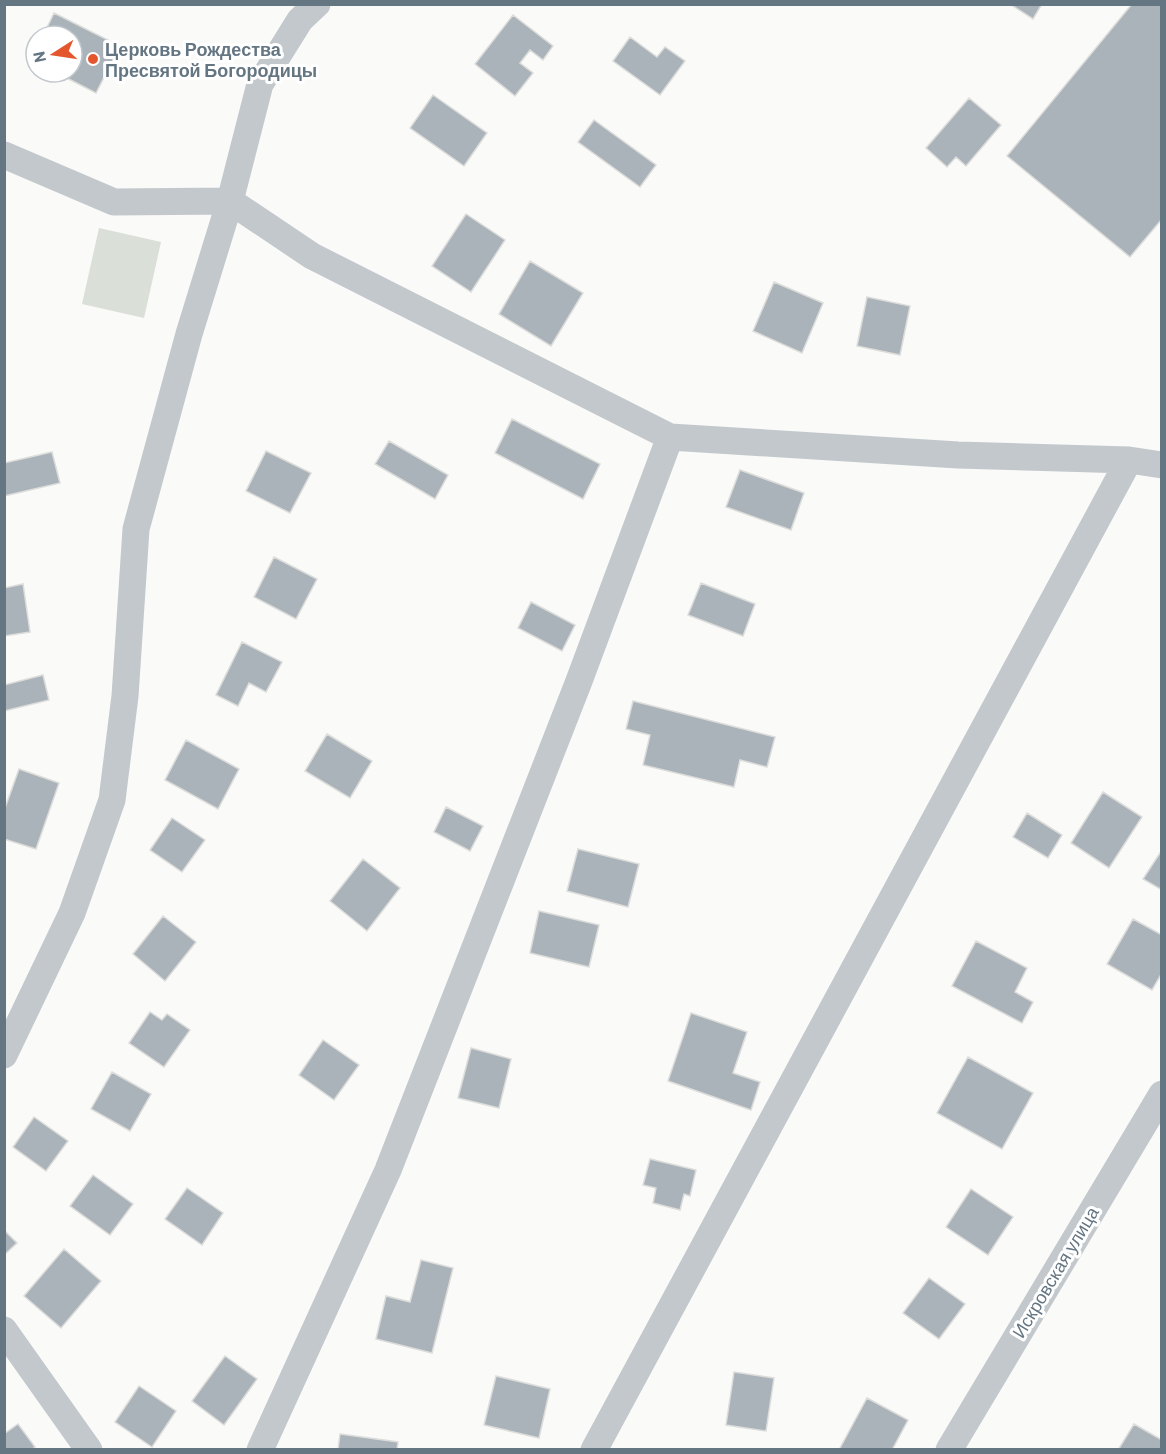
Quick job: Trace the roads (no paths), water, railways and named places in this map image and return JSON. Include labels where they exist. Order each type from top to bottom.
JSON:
[{"type":"street","points":[[4,1055],[72,913],[112,800],[126,696],[136,529],[189,334],[231,201],[260,84],[300,20],[317,4]]},
{"type":"street","points":[[4,154],[114,202],[231,201],[312,256],[670,437],[957,455],[1129,460],[1161,465]]},
{"type":"street","points":[[260,1449],[388,1170],[579,681],[670,437]]},
{"type":"street","points":[[594,1449],[1129,460]]},
{"type":"street","name":"Искровская улица","points":[[950,1449],[1161,1094]]},
{"type":"street","points":[[4,1330],[90,1449]]},
{"type":"place","name":"Церковь Рождества Пресвятой Богородицы","points":[[93,59]]}]
